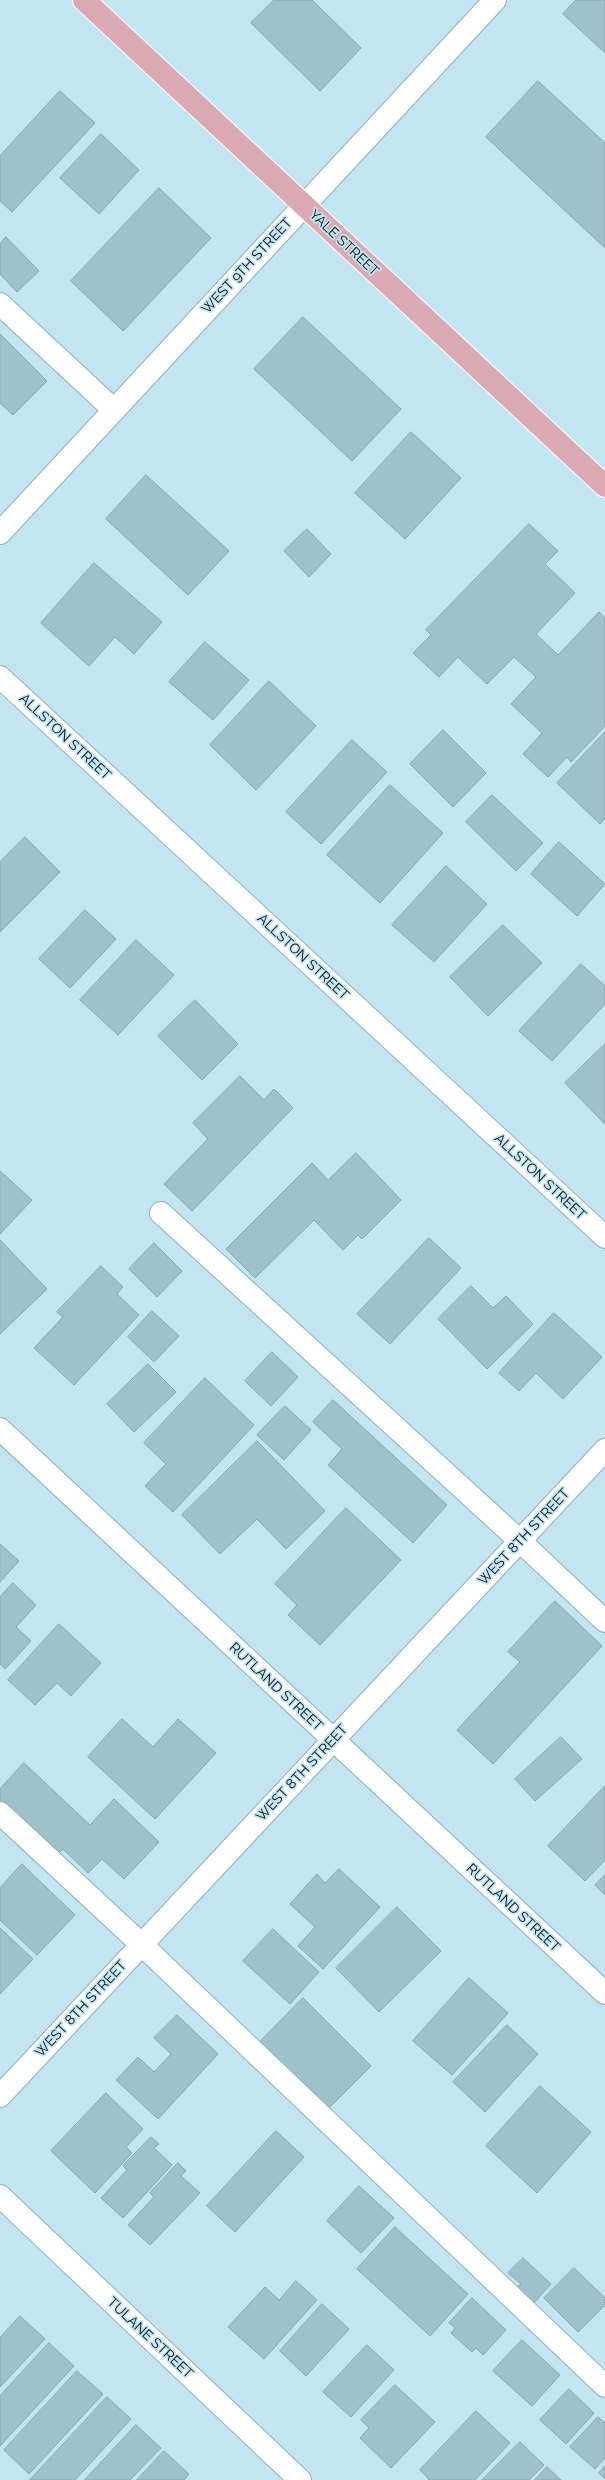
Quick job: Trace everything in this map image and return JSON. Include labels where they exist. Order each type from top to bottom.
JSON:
[{"type":"main road","name":"YALE STREET","points":[[84,0],[605,486]]},
{"type":"street","name":"WEST 9TH STREET","points":[[0,533],[493,0]]},
{"type":"street","points":[[0,304],[114,410]]},
{"type":"street","name":"ALLSTON STREET","points":[[0,677],[605,1237]]},
{"type":"street","points":[[161,1213],[520,1541],[605,1621]]},
{"type":"street","name":"RUTLAND STREET","points":[[0,1429],[605,1993]]},
{"type":"street","name":"WEST 8TH STREET","points":[[0,2096],[605,1450]]},
{"type":"street","points":[[0,1813],[141,1944],[605,2386]]},
{"type":"street","name":"TULANE STREET","points":[[0,2196],[300,2480]]},
{"type":"building","points":[[274,0],[312,0],[361,48],[320,91],[251,23]]},
{"type":"building","points":[[576,0],[605,0],[605,53],[563,14]]},
{"type":"building","points":[[538,81],[605,143],[605,248],[486,137]]},
{"type":"building","points":[[60,91],[95,123],[12,212],[0,201],[0,156]]},
{"type":"building","points":[[101,134],[139,170],[99,214],[60,178]]},
{"type":"building","points":[[159,188],[211,238],[123,331],[71,281]]},
{"type":"building","points":[[6,237],[39,271],[17,292],[0,274],[0,244]]},
{"type":"building","points":[[303,317],[401,409],[352,461],[254,369]]},
{"type":"building","points":[[0,334],[47,381],[13,415],[0,403]]},
{"type":"building","points":[[411,432],[461,478],[405,539],[355,493]]},
{"type":"building","points":[[146,475],[229,551],[188,595],[106,519]]},
{"type":"building","points":[[529,524],[558,551],[545,564],[575,593],[536,634],[558,655],[599,612],[605,618],[605,726],[571,762],[567,757],[548,777],[523,754],[542,733],[511,704],[536,677],[514,657],[487,684],[458,657],[439,677],[413,653],[431,635],[426,630]]},
{"type":"building","points":[[307,529],[331,554],[309,577],[284,551]]},
{"type":"building","points":[[94,563],[162,622],[134,654],[115,637],[89,666],[41,623]]},
{"type":"building","points":[[205,642],[249,680],[213,720],[169,682]]},
{"type":"building","points":[[269,681],[316,726],[256,790],[210,745]]},
{"type":"building","points":[[443,730],[486,773],[453,807],[410,764]]},
{"type":"building","points":[[605,732],[605,818],[600,824],[557,783]]},
{"type":"building","points":[[352,740],[387,772],[321,844],[286,812]]},
{"type":"building","points":[[390,785],[443,833],[380,903],[327,855]]},
{"type":"building","points":[[492,795],[543,843],[516,871],[466,822]]},
{"type":"building","points":[[25,837],[60,872],[0,932],[0,862]]},
{"type":"building","points":[[559,842],[605,884],[577,916],[531,874]]},
{"type":"building","points":[[446,866],[487,904],[434,962],[392,925]]},
{"type":"building","points":[[85,910],[116,939],[70,988],[39,959]]},
{"type":"building","points":[[503,925],[542,963],[488,1016],[450,977]]},
{"type":"building","points":[[136,940],[174,975],[118,1035],[80,1000]]},
{"type":"building","points":[[581,964],[605,986],[605,1004],[552,1061],[519,1031]]},
{"type":"building","points":[[195,1000],[238,1044],[202,1080],[158,1036]]},
{"type":"building","points":[[605,1044],[605,1124],[565,1083]]},
{"type":"building","points":[[240,1076],[264,1100],[274,1089],[293,1108],[192,1211],[164,1184],[208,1139],[193,1123]]},
{"type":"building","points":[[356,1153],[401,1200],[362,1239],[358,1235],[343,1250],[314,1220],[255,1278],[226,1249],[312,1163],[328,1180]]},
{"type":"building","points":[[0,1171],[32,1200],[0,1234]]},
{"type":"building","points":[[429,1238],[461,1268],[390,1344],[357,1314]]},
{"type":"building","points":[[0,1240],[47,1289],[0,1334]]},
{"type":"building","points":[[154,1243],[182,1271],[157,1297],[129,1269]]},
{"type":"building","points":[[101,1266],[123,1287],[117,1294],[139,1315],[74,1385],[34,1348],[63,1317],[57,1312]]},
{"type":"building","points":[[471,1286],[493,1308],[506,1296],[533,1324],[487,1369],[438,1319]]},
{"type":"building","points":[[152,1311],[179,1336],[154,1362],[128,1337]]},
{"type":"building","points":[[554,1313],[602,1357],[563,1399],[536,1373],[519,1391],[499,1373]]},
{"type":"building","points":[[272,1352],[298,1377],[271,1406],[245,1381]]},
{"type":"building","points":[[148,1364],[176,1392],[134,1432],[107,1404]]},
{"type":"building","points":[[205,1378],[254,1425],[173,1512],[145,1486],[166,1464],[144,1443]]},
{"type":"building","points":[[333,1400],[447,1505],[413,1543],[328,1465],[342,1449],[313,1422]]},
{"type":"building","points":[[285,1406],[311,1430],[284,1460],[257,1435]]},
{"type":"building","points":[[257,1441],[325,1511],[286,1549],[257,1519],[220,1554],[182,1515]]},
{"type":"building","points":[[346,1508],[401,1560],[320,1645],[288,1615],[297,1605],[275,1584]]},
{"type":"building","points":[[0,1544],[19,1561],[0,1582]]},
{"type":"building","points":[[13,1583],[36,1605],[16,1627],[31,1641],[5,1669],[0,1664],[0,1597]]},
{"type":"building","points":[[555,1601],[602,1646],[493,1764],[457,1730],[520,1662],[508,1652]]},
{"type":"building","points":[[59,1624],[101,1663],[71,1696],[57,1683],[35,1705],[8,1680]]},
{"type":"building","points":[[122,1719],[153,1747],[178,1719],[216,1753],[155,1819],[88,1757]]},
{"type":"building","points":[[561,1737],[582,1759],[535,1801],[515,1779]]},
{"type":"building","points":[[24,1763],[90,1825],[114,1799],[159,1842],[124,1879],[102,1859],[88,1873],[63,1849],[57,1855],[0,1801],[0,1789]]},
{"type":"building","points":[[605,1786],[605,1860],[585,1881],[548,1846]]},
{"type":"building","points":[[22,1864],[75,1915],[37,1955],[0,1920],[0,1888]]},
{"type":"building","points":[[339,1869],[380,1907],[323,1969],[298,1946],[315,1927],[290,1904],[317,1874],[325,1883]]},
{"type":"building","points":[[605,1875],[605,1895],[595,1885]]},
{"type":"building","points":[[397,1907],[441,1951],[379,2012],[336,1968]]},
{"type":"building","points":[[0,1928],[33,1959],[0,1994]]},
{"type":"building","points":[[273,1929],[319,1972],[290,2004],[243,1961]]},
{"type":"building","points":[[469,1978],[508,2013],[452,2075],[413,2041]]},
{"type":"building","points":[[303,1998],[371,2066],[326,2111],[258,2044]]},
{"type":"building","points":[[177,2015],[218,2054],[158,2119],[116,2080],[138,2057],[154,2072],[171,2054],[154,2038]]},
{"type":"building","points":[[507,2025],[538,2054],[485,2112],[453,2082]]},
{"type":"building","points":[[540,2086],[591,2132],[537,2193],[486,2146]]},
{"type":"building","points":[[106,2093],[143,2129],[126,2147],[132,2153],[95,2193],[51,2151]]},
{"type":"building","points":[[276,2131],[304,2157],[235,2232],[207,2206]]},
{"type":"building","points":[[151,2137],[159,2144],[154,2148],[172,2165],[123,2218],[101,2198],[127,2170],[123,2166]]},
{"type":"building","points":[[178,2163],[186,2171],[181,2176],[200,2193],[150,2245],[128,2225],[154,2197],[150,2193]]},
{"type":"building","points":[[359,2186],[394,2218],[361,2253],[327,2221]]},
{"type":"building","points":[[395,2227],[468,2294],[430,2336],[357,2269]]},
{"type":"building","points":[[523,2258],[551,2284],[533,2304],[516,2288],[521,2284],[508,2273]]},
{"type":"building","points":[[574,2268],[605,2298],[605,2305],[578,2332],[544,2298]]},
{"type":"building","points":[[296,2281],[317,2300],[264,2359],[228,2327],[265,2287],[279,2300]]},
{"type":"building","points":[[472,2298],[506,2330],[483,2355],[476,2348],[472,2352],[451,2333],[455,2328],[449,2323]]},
{"type":"building","points":[[322,2304],[349,2329],[306,2376],[280,2351]]},
{"type":"building","points":[[20,2316],[45,2339],[0,2387],[0,2338]]},
{"type":"building","points":[[522,2340],[560,2375],[532,2406],[493,2371]]},
{"type":"building","points":[[49,2343],[74,2366],[0,2446],[0,2396]]},
{"type":"building","points":[[367,2345],[394,2370],[351,2417],[323,2392]]},
{"type":"building","points":[[77,2371],[103,2394],[29,2474],[4,2450]]},
{"type":"building","points":[[395,2385],[435,2422],[391,2468],[360,2438],[369,2428],[361,2420]]},
{"type":"building","points":[[569,2389],[594,2413],[566,2444],[540,2420]]},
{"type":"building","points":[[107,2397],[131,2419],[75,2480],[30,2480]]},
{"type":"building","points":[[476,2411],[510,2443],[475,2480],[428,2480],[429,2479],[420,2470]]},
{"type":"building","points":[[598,2417],[605,2423],[605,2458],[595,2469],[570,2447]]},
{"type":"building","points":[[136,2425],[161,2448],[130,2480],[85,2480]]},
{"type":"building","points":[[520,2442],[544,2465],[529,2480],[482,2480]]},
{"type":"building","points":[[164,2451],[189,2474],[184,2480],[137,2480]]},
{"type":"building","points":[[605,2466],[605,2479],[599,2473]]},
{"type":"building","points":[[547,2467],[561,2480],[535,2480]]}]
